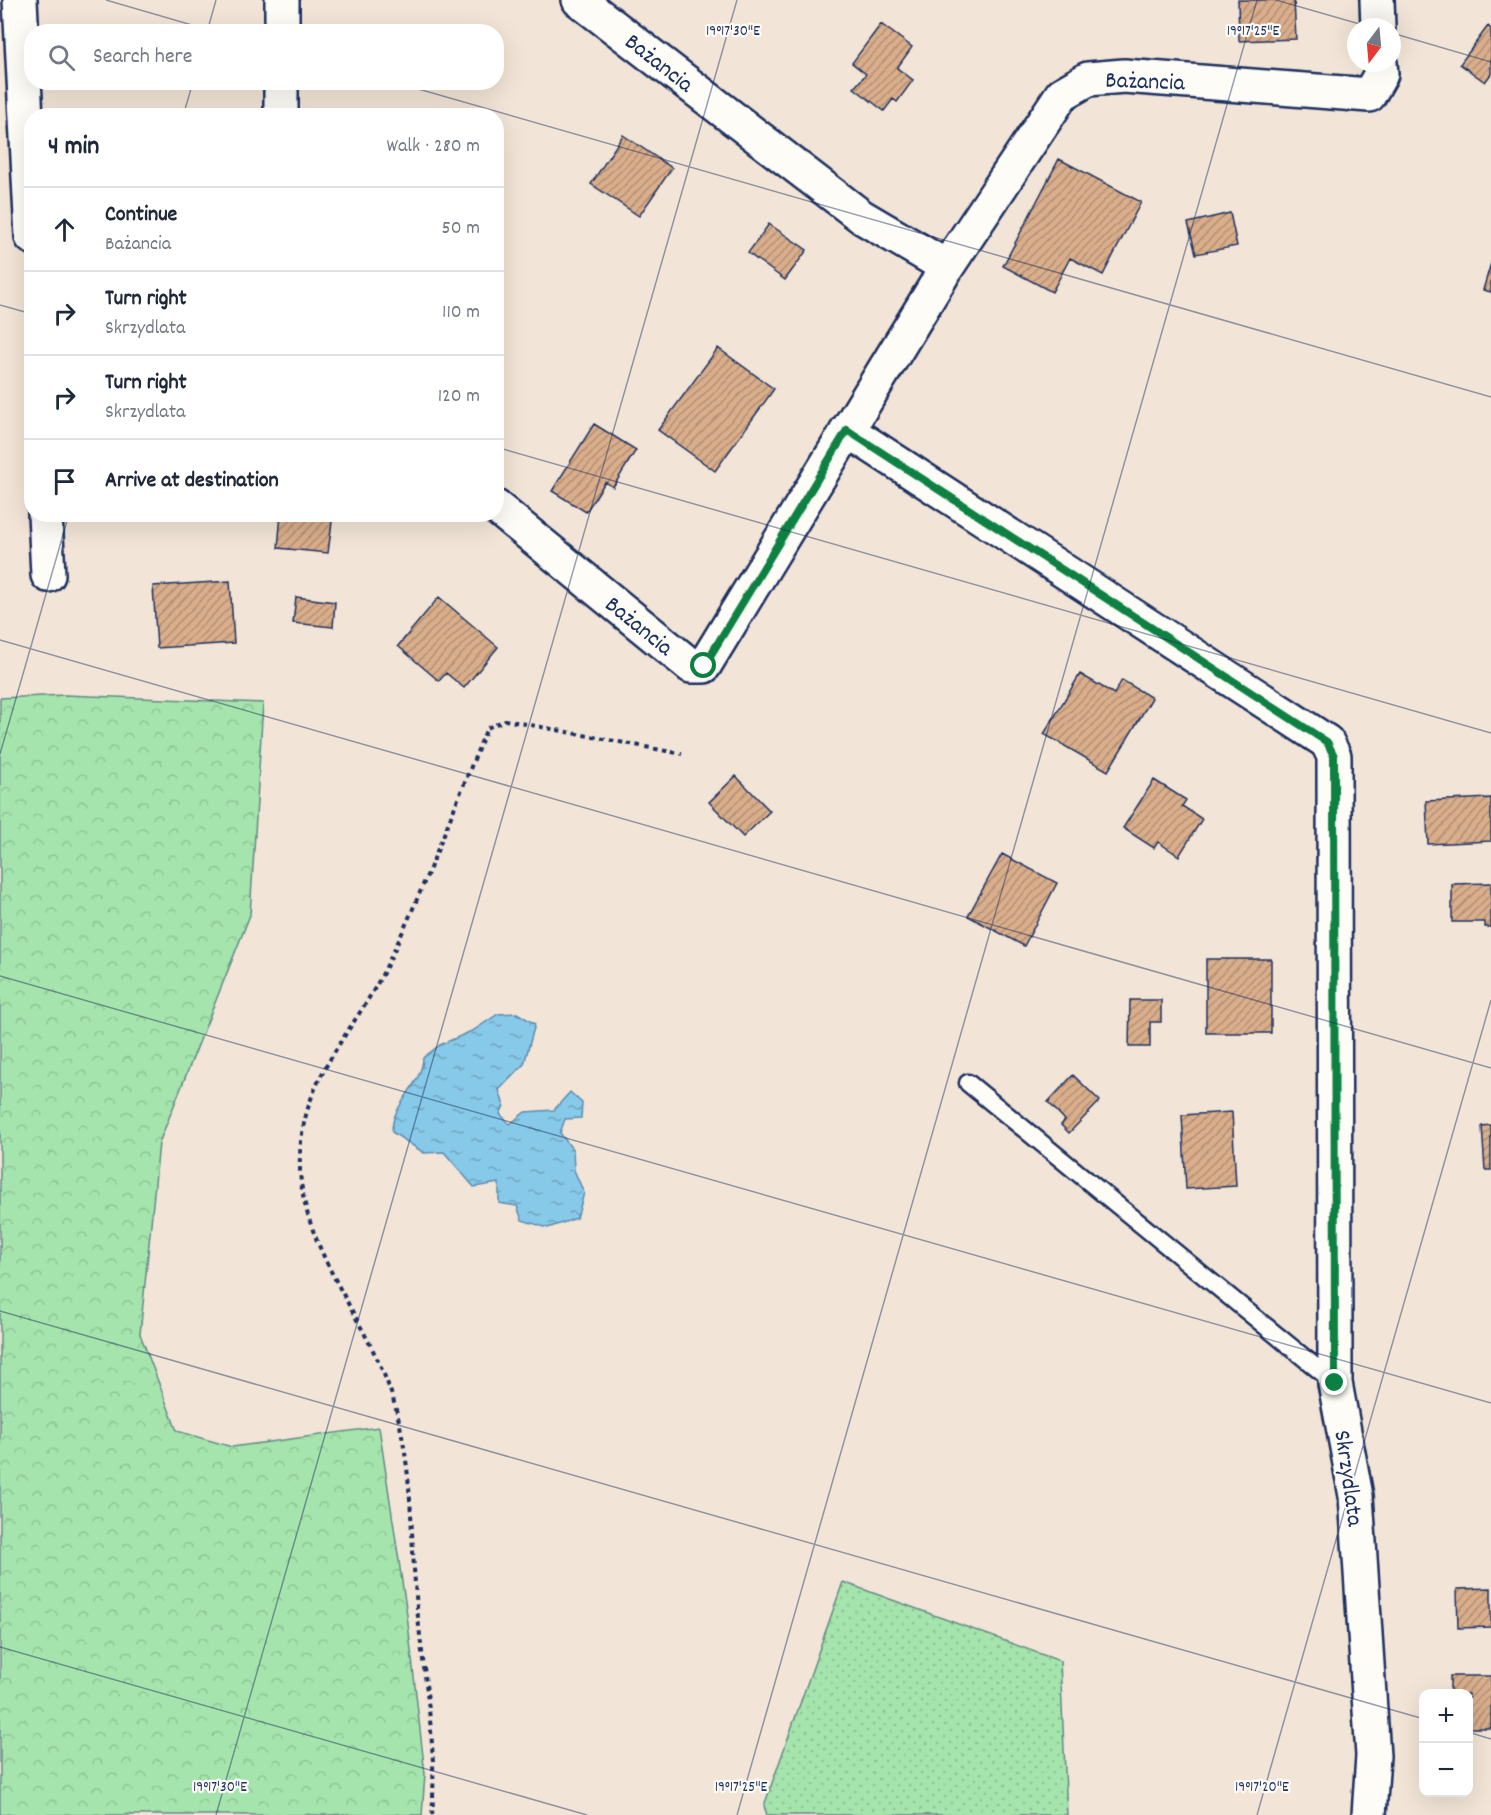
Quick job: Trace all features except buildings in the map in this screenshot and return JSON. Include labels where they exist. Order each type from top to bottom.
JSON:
[{"type":"street","points":[[20,0],[24,79]]},
{"type":"street","points":[[282,0],[282,24]]},
{"type":"street","name":"Bażancia","points":[[579,0],[862,217],[947,267]]},
{"type":"street","points":[[1377,0],[1378,18]]},
{"type":"street","name":"Bażancia","points":[[504,514],[691,666],[704,666],[947,267],[1062,94],[1088,79],[1124,76],[1369,95],[1381,72]]},
{"type":"street","points":[[25,90],[25,108]]},
{"type":"street","points":[[281,90],[281,108]]},
{"type":"street","name":"Skrzydlata","points":[[847,430],[1327,742],[1334,756],[1335,1383],[1356,1496],[1373,1756],[1369,1815]]},
{"type":"street","points":[[45,522],[48,575]]},
{"type":"lane","points":[[968,1083],[1335,1383]]},
{"type":"path","points":[[432,1815],[435,1778],[416,1597],[405,1448],[390,1390],[327,1261],[305,1207],[299,1158],[303,1121],[314,1087],[388,965],[487,728],[505,720],[682,754]]},
{"type":"green space","points":[[65,695],[263,703],[250,915],[159,1143],[140,1334],[177,1431],[232,1447],[379,1427],[407,1615],[425,1774],[422,1815],[0,1815],[0,698]]},
{"type":"green space","points":[[843,1582],[1060,1661],[1067,1815],[767,1815],[764,1806]]},
{"type":"water","points":[[517,1013],[535,1024],[524,1064],[499,1090],[504,1106],[500,1114],[510,1124],[525,1112],[554,1110],[570,1092],[582,1103],[581,1118],[565,1119],[560,1133],[573,1150],[574,1170],[584,1193],[577,1218],[548,1228],[522,1220],[517,1206],[499,1203],[499,1183],[474,1187],[444,1152],[424,1153],[392,1132],[396,1113],[418,1077],[423,1058],[440,1045],[474,1030],[498,1014]]},
{"type":"route","points":[[704,666],[847,430],[1327,742],[1334,756],[1335,1383]]}]
